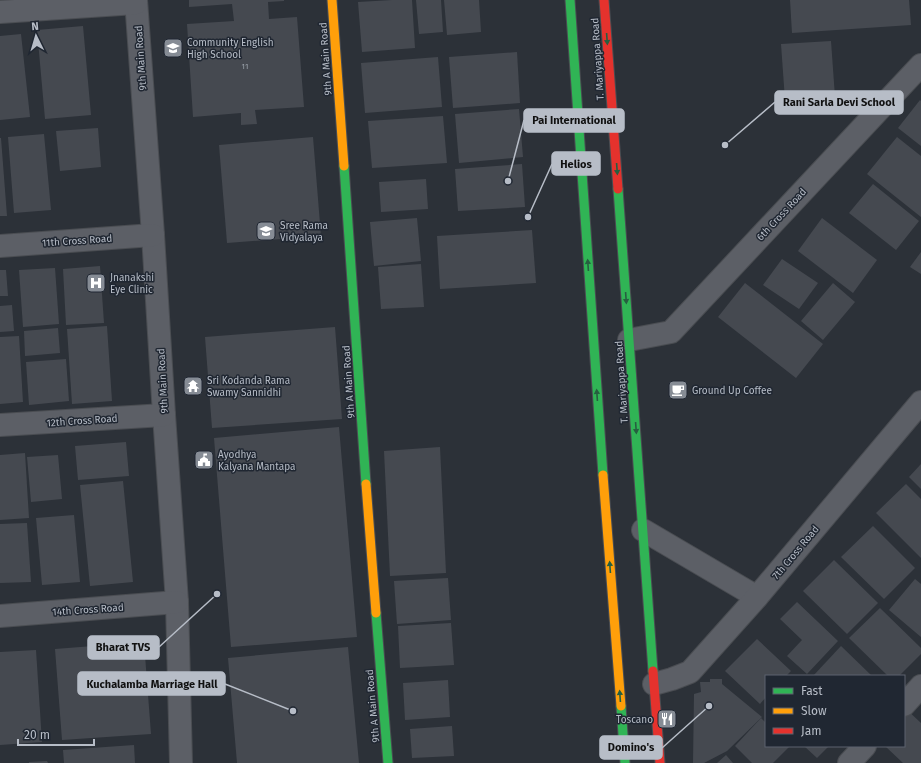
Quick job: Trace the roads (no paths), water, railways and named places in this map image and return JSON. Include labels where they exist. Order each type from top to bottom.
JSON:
[{"type":"main road","name":"9th A Main Road","points":[[332,0],[367,501],[388,763]]},
{"type":"main road","points":[[570,0],[624,763]]},
{"type":"main road","name":"T. Mariyappa Road","points":[[604,0],[660,763]]},
{"type":"street","points":[[0,12],[136,1]]},
{"type":"street","name":"9th Main Road","points":[[136,1],[177,602],[181,763]]},
{"type":"street","name":"6th Cross Road","points":[[629,340],[671,332],[921,65]]},
{"type":"street","name":"11th Cross Road","points":[[0,246],[153,235]]},
{"type":"street","name":"7th Cross Road","points":[[654,684],[672,680],[690,672],[757,597],[921,402]]},
{"type":"street","name":"12th Cross Road","points":[[0,425],[164,415]]},
{"type":"street","points":[[643,530],[757,597]]},
{"type":"street","name":"14th Cross Road","points":[[0,616],[177,602]]},
{"type":"street","points":[[905,704],[921,686]]},
{"type":"street","points":[[849,763],[864,747]]},
{"type":"place","name":"Community English High School","points":[[173,48]]},
{"type":"place","name":"Rani Sarla Devi School","points":[[725,145]]},
{"type":"place","name":"Pai International","points":[[508,181]]},
{"type":"place","name":"Helios","points":[[528,217]]},
{"type":"place","name":"Sree Rama Vidyalaya","points":[[266,231]]},
{"type":"place","name":"Jnanakshi Eye Clinic","points":[[96,283]]},
{"type":"place","name":"Sri Kodanda Rama Swamy Sannidhi","points":[[193,386]]},
{"type":"place","name":"Ground Up Coffee","points":[[678,390]]},
{"type":"place","name":"Ayodhya Kalyana Mantapa","points":[[204,460]]},
{"type":"place","name":"Bharat TVS","points":[[217,594]]},
{"type":"place","name":"Domino's","points":[[709,706]]},
{"type":"place","name":"Kuchalamba Marriage Hall","points":[[293,711]]},
{"type":"place","name":"Toscano","points":[[667,719]]}]
